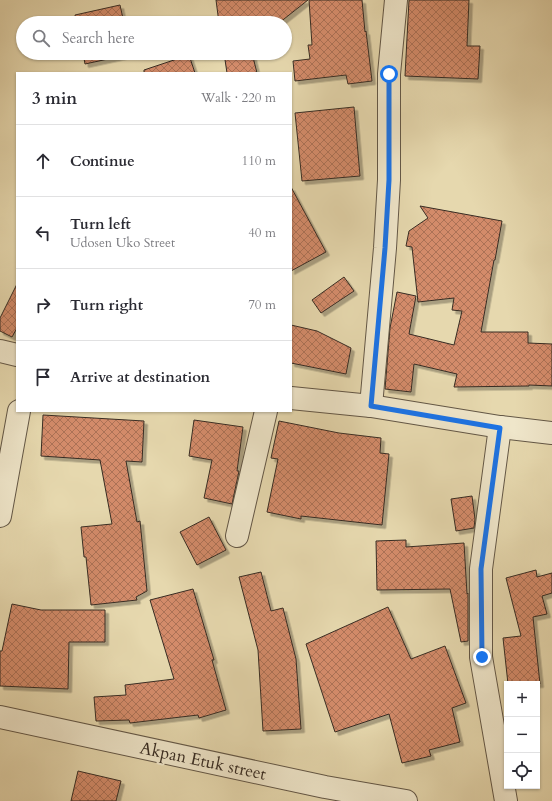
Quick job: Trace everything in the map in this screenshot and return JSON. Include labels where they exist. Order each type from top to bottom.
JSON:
[{"type":"street","points":[[371,406],[385,248],[389,180],[389,74],[396,0]]},
{"type":"street","points":[[0,351],[16,355]]},
{"type":"street","points":[[292,398],[371,406],[500,428],[552,433]]},
{"type":"street","points":[[0,516],[20,412]]},
{"type":"street","points":[[237,536],[266,412]]},
{"type":"street","points":[[500,428],[481,569],[482,657],[506,801]]},
{"type":"street","name":"Akpan Etuk street","points":[[0,717],[323,794],[406,801]]},
{"type":"building","points":[[216,0],[308,0],[288,16],[218,16]]},
{"type":"building","points":[[309,0],[362,0],[372,81],[348,84],[346,75],[295,81],[293,61],[310,59],[308,45],[312,45]]},
{"type":"building","points":[[409,0],[469,0],[467,46],[480,46],[478,79],[405,76]]},
{"type":"building","points":[[120,5],[122,16],[75,16]]},
{"type":"building","points":[[84,60],[103,60],[85,64]]},
{"type":"building","points":[[174,60],[191,60],[195,72],[144,72],[144,70]]},
{"type":"building","points":[[225,60],[254,60],[257,72],[227,72]]},
{"type":"building","points":[[354,107],[360,176],[302,181],[295,113]]},
{"type":"building","points":[[292,189],[326,252],[292,270]]},
{"type":"building","points":[[420,206],[502,221],[481,332],[528,332],[528,343],[552,344],[552,386],[529,385],[454,387],[457,374],[414,364],[411,392],[385,389],[390,328],[397,292],[416,296],[409,334],[454,345],[462,311],[452,310],[454,298],[418,302],[412,247],[406,246],[409,231],[428,218]]},
{"type":"building","points":[[344,277],[354,291],[321,313],[312,300]]},
{"type":"building","points":[[16,286],[16,330],[12,337],[0,331],[0,318]]},
{"type":"building","points":[[292,325],[317,331],[351,348],[346,374],[292,363]]},
{"type":"building","points":[[43,415],[144,421],[142,462],[126,461],[137,522],[140,521],[147,591],[136,597],[137,600],[91,605],[81,527],[112,524],[100,460],[41,456]]},
{"type":"building","points":[[194,420],[243,427],[237,471],[239,471],[232,504],[204,498],[212,460],[189,456]]},
{"type":"building","points":[[279,421],[339,433],[381,438],[380,453],[389,454],[382,525],[301,516],[301,519],[267,512],[278,459],[271,458]]},
{"type":"building","points":[[472,496],[475,519],[474,528],[456,531],[451,499]]},
{"type":"building","points":[[209,517],[226,550],[197,565],[180,532]]},
{"type":"building","points":[[406,540],[406,547],[464,543],[467,594],[468,593],[468,641],[461,642],[450,589],[377,590],[376,541]]},
{"type":"building","points":[[536,570],[537,577],[552,573],[552,593],[542,596],[547,614],[533,617],[540,681],[508,681],[503,638],[521,636],[506,578]]},
{"type":"building","points":[[261,572],[271,611],[283,608],[296,659],[301,729],[263,731],[258,650],[239,577]]},
{"type":"building","points":[[193,589],[214,660],[212,660],[226,710],[199,718],[198,715],[130,723],[129,720],[96,721],[94,697],[126,695],[125,685],[174,679],[150,600]]},
{"type":"building","points":[[12,604],[41,610],[105,610],[105,642],[69,642],[68,689],[0,686],[0,651],[2,651]]},
{"type":"building","points":[[388,607],[411,659],[445,646],[466,703],[452,708],[460,742],[429,750],[431,756],[402,763],[389,714],[335,732],[306,644]]},
{"type":"building","points":[[78,771],[121,781],[116,801],[71,801]]},
{"type":"route","points":[[389,74],[389,180],[385,248],[371,406],[500,428],[481,569],[482,657]]}]
